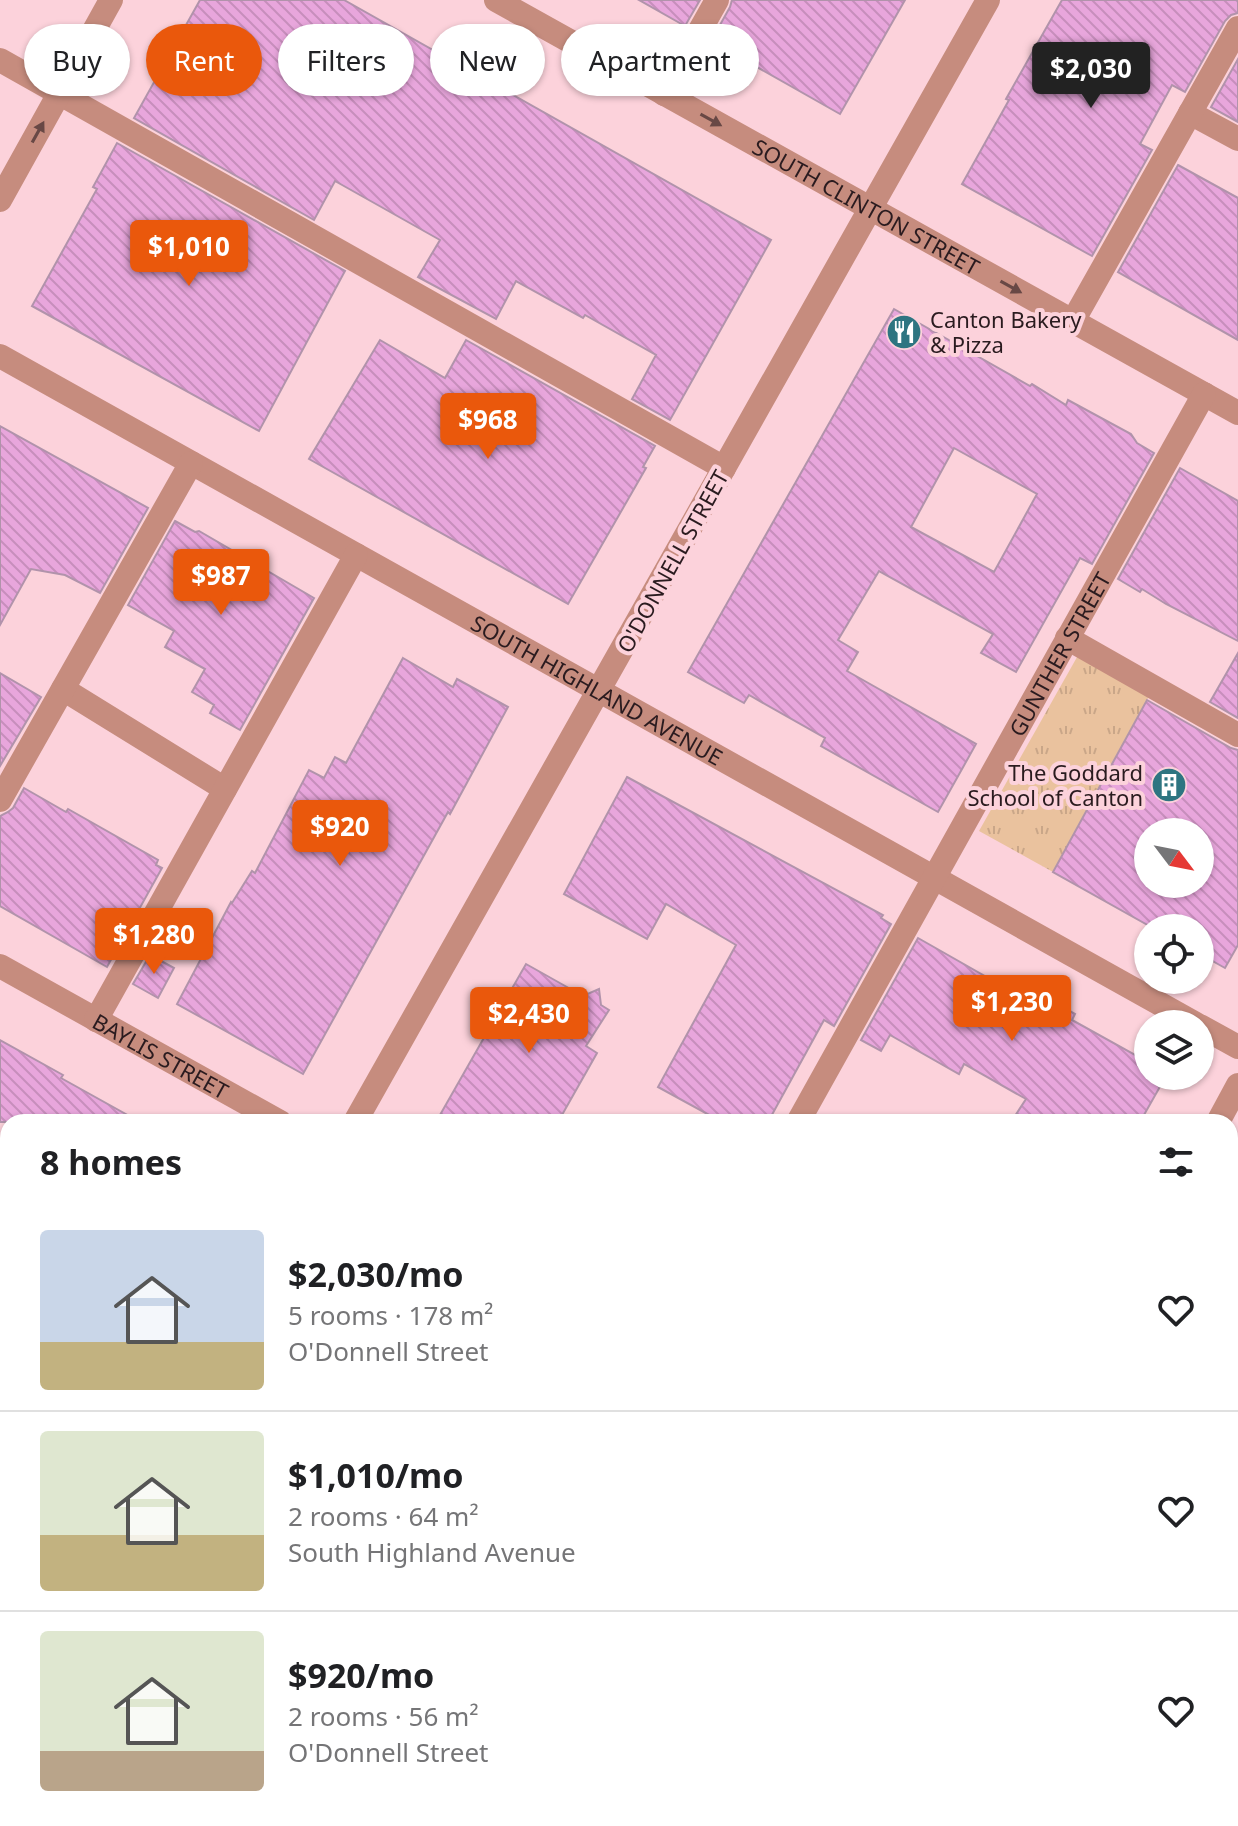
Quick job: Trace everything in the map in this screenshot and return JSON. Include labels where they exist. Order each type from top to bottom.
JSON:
[{"type":"street","points":[[98,24],[111,0]]},
{"type":"street","name":"SOUTH CLINTON STREET","points":[[496,0],[561,36]]},
{"type":"street","points":[[703,24],[717,0]]},
{"type":"street","name":"O'DONNELL STREET","points":[[360,1114],[988,0]]},
{"type":"street","points":[[1073,321],[1238,28]]},
{"type":"street","points":[[0,60],[24,73]]},
{"type":"street","points":[[0,200],[58,96]]},
{"type":"street","points":[[65,96],[724,468]]},
{"type":"street","name":"SOUTH CLINTON STREET","points":[[668,96],[1238,413]]},
{"type":"street","points":[[1190,113],[1238,139]]},
{"type":"street","name":"SOUTH HIGHLAND AVENUE","points":[[0,356],[1171,1010]]},
{"type":"street","name":"GUNTHER STREET","points":[[802,1114],[1204,394]]},
{"type":"street","points":[[0,800],[191,463]]},
{"type":"street","points":[[96,1020],[356,555]]},
{"type":"street","points":[[1067,638],[1238,735]]},
{"type":"street","points":[[63,689],[225,789]]},
{"type":"street","name":"BAYLIS STREET","points":[[0,966],[266,1114]]},
{"type":"street","name":"SOUTH HIGHLAND AVENUE","points":[[1214,1034],[1238,1047]]},
{"type":"street","points":[[1222,1114],[1238,1085]]},
{"type":"green space","points":[[1081,650],[1153,689],[1053,872],[979,831]]},
{"type":"building","points":[[200,0],[344,0],[387,24],[278,24],[278,96],[414,96],[414,39],[430,48],[430,96],[515,96],[771,240],[670,420],[632,399],[656,355],[516,281],[496,319],[418,277],[440,240],[335,181],[314,220],[134,118],[146,96],[262,96],[262,24],[187,24]]},
{"type":"building","points":[[639,0],[700,0],[686,24]]},
{"type":"building","points":[[732,0],[905,0],[840,114],[759,68],[759,24],[720,24]]},
{"type":"building","points":[[1062,0],[1238,0],[1238,13],[1225,21],[1185,92],[1172,85],[1140,144],[1152,150],[1092,256],[962,184]]},
{"type":"building","points":[[1238,59],[1238,122],[1211,107]]},
{"type":"building","points":[[117,143],[345,271],[259,431],[32,306],[97,189],[93,187]]},
{"type":"building","points":[[1178,165],[1238,198],[1238,340],[1118,272]]},
{"type":"building","points":[[894,309],[1066,405],[1068,400],[1131,434],[1137,443],[1154,453],[1092,564],[1080,558],[1016,672],[981,653],[993,634],[879,571],[838,640],[858,652],[847,671],[976,744],[938,812],[821,746],[825,738],[749,695],[744,703],[688,672]],"holes":[[[954,448],[1037,494],[994,572],[911,527]]]},
{"type":"building","points":[[380,340],[445,378],[466,340],[655,446],[643,467],[646,468],[568,604],[309,459]]},
{"type":"building","points":[[0,426],[148,508],[100,593],[65,575],[31,569],[0,625]]},
{"type":"building","points":[[1180,468],[1238,501],[1238,641],[1118,579]]},
{"type":"building","points":[[175,521],[195,532],[199,531],[314,598],[240,730],[210,713],[214,705],[192,692],[205,669],[165,647],[174,631],[128,605]]},
{"type":"building","points":[[1238,653],[1238,718],[1210,702]]},
{"type":"building","points":[[403,658],[453,687],[457,679],[508,707],[303,1074],[177,1004],[231,902],[252,871],[255,873],[309,770],[324,778],[335,757],[346,763]]},
{"type":"building","points":[[0,673],[41,697],[0,766]]},
{"type":"building","name":"The Goddard School of Canton","points":[[1147,700],[1238,750],[1238,945],[1225,968],[1214,962],[1214,914],[1134,914],[1134,917],[1053,872]]},
{"type":"building","points":[[627,777],[883,915],[881,918],[891,924],[834,1026],[824,1020],[772,1114],[707,1114],[658,1087],[736,945],[666,904],[647,939],[564,894]]},
{"type":"building","points":[[24,788],[158,860],[156,865],[162,868],[107,967],[0,906],[0,816],[13,808]]},
{"type":"building","points":[[918,938],[1036,1005],[1041,995],[1075,1014],[1072,1020],[1134,1054],[1134,1090],[1158,1090],[1145,1114],[1016,1114],[1026,1099],[964,1064],[959,1074],[890,1035],[881,1051],[861,1040]]},
{"type":"building","points":[[150,955],[174,968],[158,998],[133,984]]},
{"type":"building","points":[[526,964],[583,996],[599,989],[601,1005],[609,1010],[586,1046],[597,1053],[563,1114],[441,1114]]},
{"type":"building","points":[[0,1040],[126,1114],[0,1114]]},
{"type":"place","name":"Canton Bakery & Pizza","points":[[904,332]]},
{"type":"place","name":"The Goddard School of Canton","points":[[1169,785]]}]
